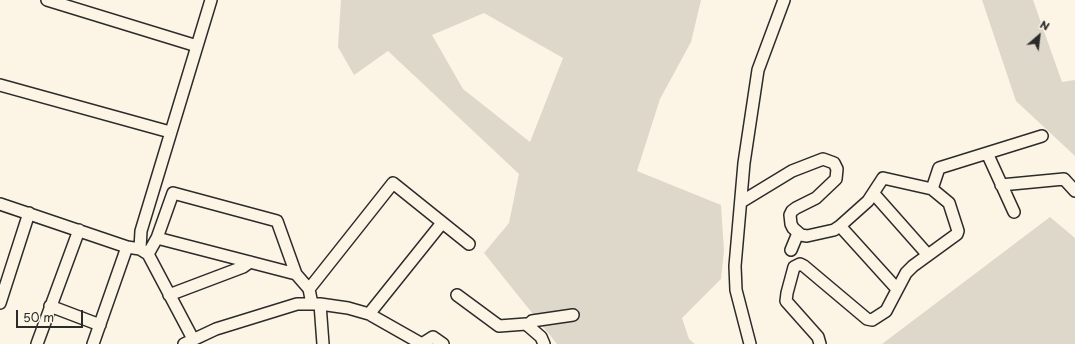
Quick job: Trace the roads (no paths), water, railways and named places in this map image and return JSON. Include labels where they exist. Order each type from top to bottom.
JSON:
[{"type":"street","points":[[47,0],[197,46]]},
{"type":"street","points":[[211,0],[170,132],[142,231],[144,252],[169,295],[188,341],[285,306],[297,304],[316,304],[348,308],[369,314],[422,344],[433,337],[443,344]]},
{"type":"street","points":[[750,344],[736,290],[736,266],[749,119],[758,70],[784,0]]},
{"type":"street","points":[[0,85],[170,132]]},
{"type":"street","points":[[932,189],[939,168],[1042,136]]},
{"type":"street","points":[[987,153],[1014,212]]},
{"type":"street","points":[[741,202],[792,171],[823,159],[834,163],[837,169],[836,179],[816,198],[796,208],[790,215],[790,224],[798,233],[806,236],[834,230],[840,226],[874,194],[883,178],[932,189],[949,203],[958,231],[957,234],[906,273],[884,313],[872,320],[867,319],[804,266],[797,265],[793,270],[786,293],[786,300],[818,337],[820,344]]},
{"type":"street","points":[[1001,185],[1064,179],[1075,191]]},
{"type":"street","points":[[309,289],[393,183],[469,244]]},
{"type":"street","points":[[144,252],[157,238],[173,193],[277,221],[296,274],[309,289],[316,304],[323,344]]},
{"type":"street","points":[[874,194],[928,255]]},
{"type":"street","points":[[0,204],[144,252]]},
{"type":"street","points":[[0,303],[29,213]]},
{"type":"street","points":[[369,314],[442,223]]},
{"type":"street","points":[[840,226],[897,289]]},
{"type":"street","points":[[37,344],[78,230]]},
{"type":"street","points":[[791,250],[798,233]]},
{"type":"street","points":[[157,238],[296,274]]},
{"type":"street","points":[[93,344],[127,247]]},
{"type":"street","points":[[169,295],[243,267],[250,262]]},
{"type":"street","points":[[458,295],[499,326],[526,324],[541,337],[544,344]]},
{"type":"street","points":[[50,306],[100,324]]},
{"type":"street","points":[[528,326],[532,321],[573,315]]}]
